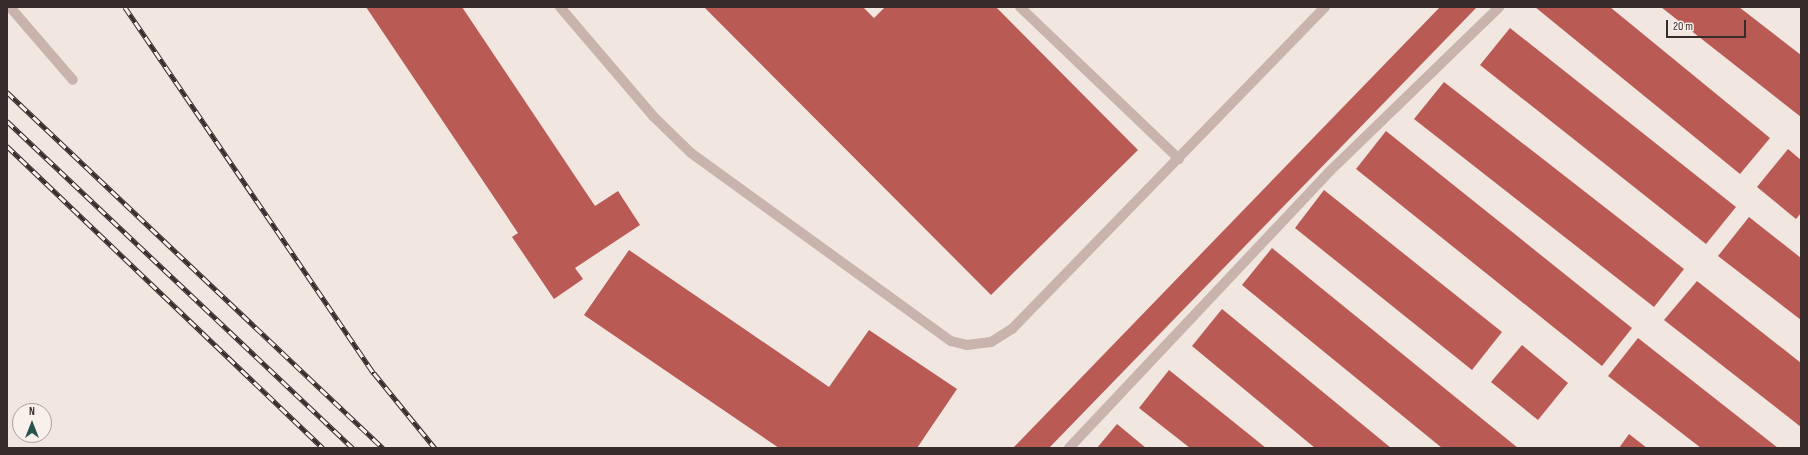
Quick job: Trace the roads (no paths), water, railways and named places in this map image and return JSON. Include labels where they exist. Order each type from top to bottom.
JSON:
[{"type":"lane","points":[[10,7],[73,80]]},
{"type":"lane","points":[[560,7],[654,117],[691,153],[951,341],[967,345],[991,342],[1012,329],[1179,159],[1325,7]]},
{"type":"lane","points":[[1020,7],[1179,159]]},
{"type":"lane","points":[[1069,448],[1329,172],[1499,7]]},
{"type":"railway","points":[[125,7],[374,373],[435,448]]},
{"type":"railway","points":[[7,92],[383,448]]},
{"type":"railway","points":[[7,121],[353,448]]},
{"type":"railway","points":[[7,146],[323,448]]}]
